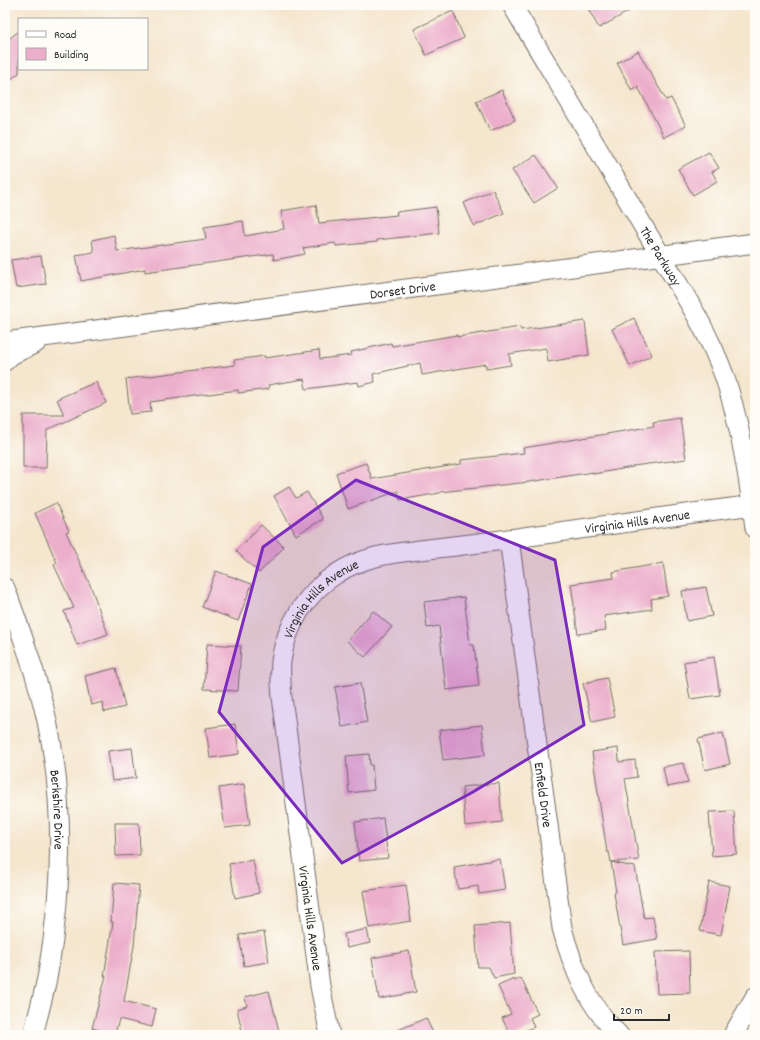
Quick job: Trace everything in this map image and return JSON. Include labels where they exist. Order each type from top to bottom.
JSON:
[{"type":"street","name":"The Parkway","points":[[512,5],[661,255],[714,351],[725,378],[738,424],[754,505],[755,528]]},
{"type":"street","name":"Dorset Drive","points":[[5,342],[755,243]]},
{"type":"street","name":"Dorset Drive","points":[[5,361],[11,355],[50,336]]},
{"type":"street","name":"Virginia Hills Avenue","points":[[330,1035],[320,986],[282,697],[281,662],[284,646],[290,628],[301,608],[318,588],[336,574],[356,563],[384,555],[754,505]]},
{"type":"street","name":"Enfield Drive","points":[[509,539],[562,928],[569,956],[581,983],[599,1012],[619,1035]]},
{"type":"street","name":"Berkshire Drive","points":[[5,588],[32,664],[47,722],[56,777],[59,836],[58,898],[48,975],[33,1035]]},
{"type":"street","points":[[733,1035],[755,997]]},
{"type":"highlighted area","points":[[356,480],[555,560],[584,725],[473,792],[342,863],[219,712],[263,547]]},
{"type":"building","points":[[586,5],[640,5],[599,28]]},
{"type":"building","points":[[453,11],[464,38],[426,55],[414,29]]},
{"type":"building","points":[[18,32],[19,73],[5,84],[5,42]]},
{"type":"building","points":[[638,51],[666,100],[671,98],[686,126],[664,137],[638,87],[632,91],[617,63]]},
{"type":"building","points":[[502,90],[515,120],[490,131],[476,101]]},
{"type":"building","points":[[709,152],[719,168],[712,172],[717,181],[693,195],[678,169]]},
{"type":"building","points":[[536,155],[558,188],[534,203],[512,170]]},
{"type":"building","points":[[493,190],[504,213],[474,226],[464,203]]},
{"type":"building","points":[[316,205],[319,223],[397,215],[396,212],[436,207],[439,233],[377,240],[377,242],[336,246],[335,243],[303,248],[305,254],[274,260],[273,254],[145,272],[145,269],[81,281],[76,255],[94,252],[92,240],[114,235],[117,251],[206,239],[204,227],[243,221],[245,236],[284,229],[281,211]]},
{"type":"building","points":[[41,256],[46,284],[16,288],[11,260]]},
{"type":"building","points":[[634,318],[652,355],[630,366],[612,329]]},
{"type":"building","points":[[585,321],[589,355],[548,362],[546,348],[509,354],[511,365],[486,369],[486,364],[422,375],[420,363],[373,374],[375,382],[359,386],[358,382],[306,389],[304,379],[268,385],[269,389],[238,393],[238,390],[150,402],[151,412],[130,414],[126,379],[235,365],[234,360],[265,356],[265,358],[319,350],[320,359],[352,355],[351,352],[391,343],[392,346],[457,335],[457,337],[520,327],[521,330]]},
{"type":"building","points":[[96,382],[106,403],[47,430],[46,468],[23,468],[23,415],[64,415],[57,399]]},
{"type":"building","points":[[680,418],[686,459],[633,466],[593,474],[593,472],[529,482],[440,492],[400,500],[398,491],[348,509],[336,473],[366,463],[372,479],[461,464],[461,460],[524,453],[523,448],[654,426],[653,422]]},
{"type":"building","points":[[289,487],[296,498],[307,492],[323,519],[296,535],[274,496]]},
{"type":"building","points":[[56,503],[69,531],[66,532],[91,587],[108,634],[77,645],[64,611],[74,608],[54,565],[57,563],[35,513]]},
{"type":"building","points":[[261,525],[284,547],[259,573],[236,551]]},
{"type":"building","points":[[663,563],[668,596],[651,599],[652,609],[604,616],[606,630],[578,634],[571,584],[614,578],[613,572]]},
{"type":"building","points":[[216,571],[252,584],[238,621],[202,607]]},
{"type":"building","points":[[706,587],[712,616],[687,621],[682,591]]},
{"type":"building","points":[[464,597],[470,645],[474,645],[479,686],[446,690],[439,626],[427,628],[424,602]]},
{"type":"building","points":[[373,611],[392,627],[365,657],[347,641]]},
{"type":"building","points":[[207,644],[241,646],[238,691],[204,689]]},
{"type":"building","points":[[714,657],[720,695],[690,699],[684,662]]},
{"type":"building","points":[[116,668],[125,707],[104,712],[103,702],[91,705],[85,676]]},
{"type":"building","points":[[607,678],[615,717],[592,722],[583,683]]},
{"type":"building","points":[[360,683],[367,722],[342,727],[335,687]]},
{"type":"building","points":[[235,724],[239,754],[210,758],[206,728]]},
{"type":"building","points":[[482,725],[485,755],[443,760],[439,730]]},
{"type":"building","points":[[723,733],[730,764],[705,770],[698,739]]},
{"type":"building","points":[[132,748],[136,778],[112,781],[108,751]]},
{"type":"building","points":[[618,748],[619,762],[635,760],[637,777],[625,779],[639,860],[611,862],[609,852],[607,852],[592,752]]},
{"type":"building","points":[[369,754],[370,765],[372,765],[374,790],[349,793],[346,756]]},
{"type":"building","points":[[683,763],[688,783],[667,787],[663,767]]},
{"type":"building","points":[[499,783],[502,822],[465,826],[462,787]]},
{"type":"building","points":[[244,784],[250,825],[225,828],[219,788]]},
{"type":"building","points":[[734,811],[737,854],[712,856],[709,812]]},
{"type":"building","points":[[383,818],[388,858],[359,861],[355,822]]},
{"type":"building","points":[[115,823],[139,823],[140,855],[116,856]]},
{"type":"building","points":[[500,859],[505,890],[479,894],[478,886],[458,889],[454,867]]},
{"type":"building","points":[[253,860],[259,893],[235,898],[229,864]]},
{"type":"building","points":[[611,862],[635,867],[644,918],[653,917],[657,939],[623,945],[614,893],[616,892]]},
{"type":"building","points":[[709,882],[730,886],[721,935],[700,931]]},
{"type":"building","points":[[114,883],[139,885],[134,946],[124,1001],[156,1009],[152,1027],[119,1019],[115,1034],[92,1028],[106,976],[104,976],[113,922],[111,922]]},
{"type":"building","points":[[406,885],[411,921],[369,928],[363,891]]},
{"type":"building","points":[[510,923],[514,974],[494,978],[489,967],[478,967],[475,926]]},
{"type":"building","points":[[367,929],[370,943],[347,948],[344,934]]},
{"type":"building","points":[[264,932],[269,962],[244,966],[239,935]]},
{"type":"building","points":[[409,951],[416,992],[379,999],[372,958]]},
{"type":"building","points":[[689,951],[690,993],[657,994],[655,952]]},
{"type":"building","points":[[521,978],[538,1014],[530,1018],[534,1027],[515,1035],[510,1035],[502,1018],[511,1014],[498,986],[514,979],[515,981]]},
{"type":"building","points":[[269,991],[279,1031],[264,1035],[243,1035],[237,1009],[247,1006],[245,997]]},
{"type":"building","points":[[426,1018],[434,1035],[387,1035]]}]
